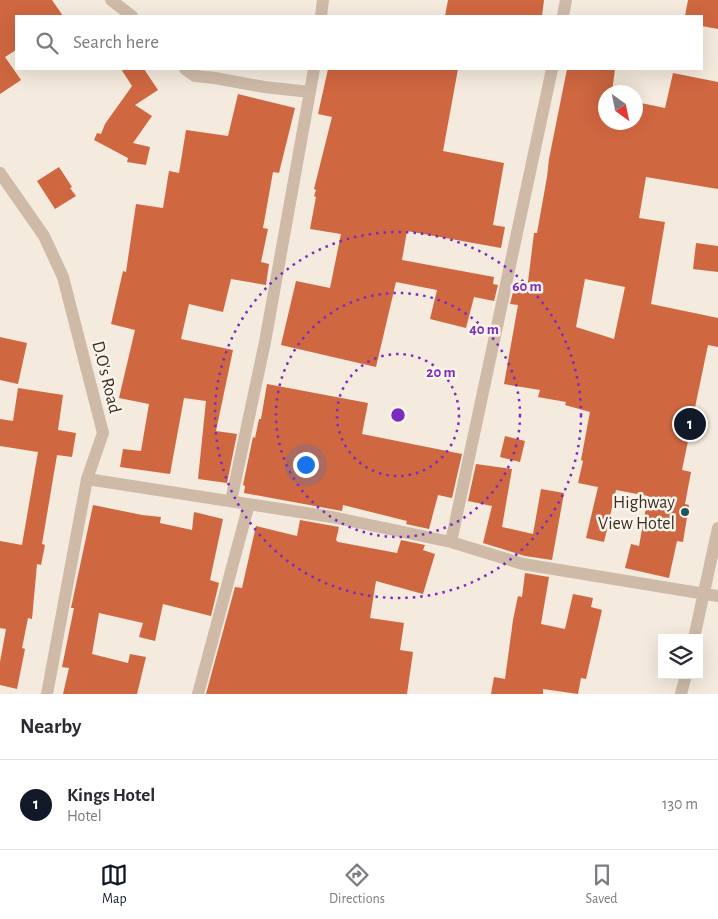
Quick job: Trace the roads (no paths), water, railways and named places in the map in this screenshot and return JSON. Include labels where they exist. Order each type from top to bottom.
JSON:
[{"type":"street","points":[[111,0],[131,15]]},
{"type":"street","points":[[321,15],[323,0]]},
{"type":"street","points":[[563,15],[566,0]]},
{"type":"street","points":[[186,70],[195,76],[310,92]]},
{"type":"street","points":[[231,501],[261,361],[314,70]]},
{"type":"street","points":[[451,542],[552,70]]},
{"type":"street","name":"D.O's Road","points":[[0,173],[44,236],[63,277],[102,433],[87,479],[47,694]]},
{"type":"street","points":[[87,479],[332,518],[451,542],[523,564],[718,596]]},
{"type":"street","points":[[198,694],[249,504]]},
{"type":"street","points":[[695,634],[718,528]]},
{"type":"street","points":[[681,694],[685,679]]},
{"type":"place","name":"Kings Hotel","points":[[690,424]]},
{"type":"place","name":"Highway View Hotel","points":[[685,512]]}]
